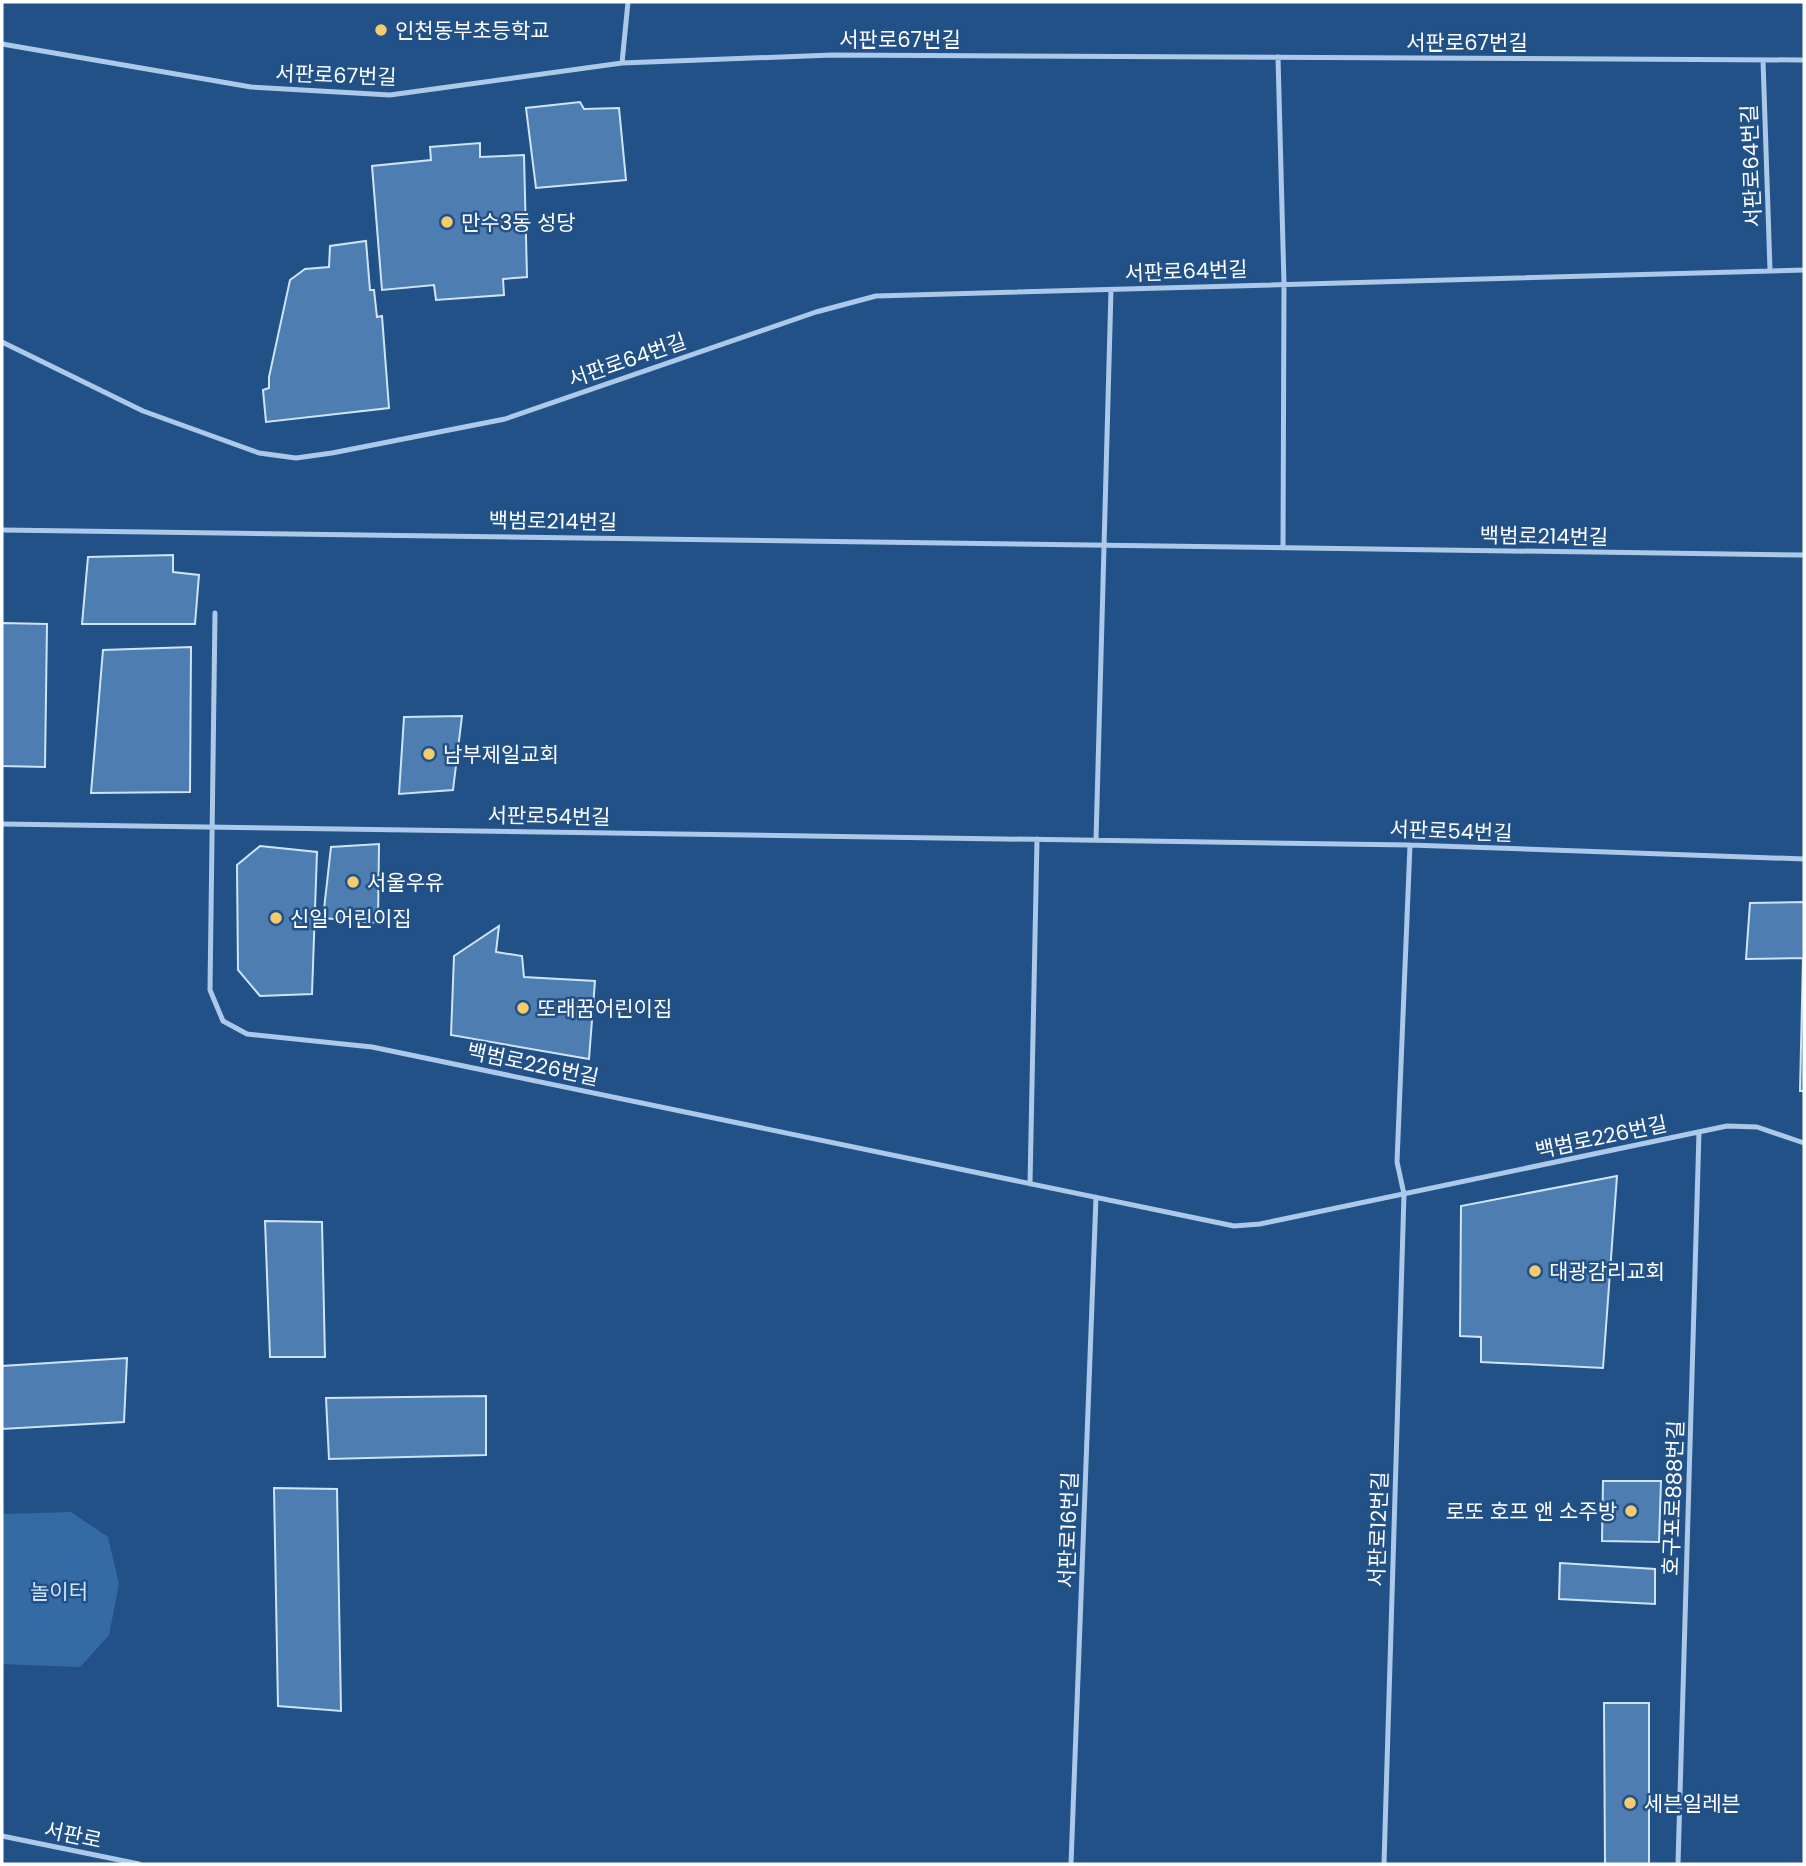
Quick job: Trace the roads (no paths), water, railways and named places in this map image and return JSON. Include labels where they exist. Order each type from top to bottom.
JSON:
[{"type":"lane","points":[[622,63],[628,2]]},
{"type":"lane","name":"서판로67번길","points":[[2,44],[251,87],[390,95],[622,63],[832,55],[1804,60]]},
{"type":"lane","points":[[1278,57],[1283,284],[1283,548]]},
{"type":"lane","name":"서판로64번길","points":[[1763,60],[1770,271]]},
{"type":"lane","name":"서판로64번길","points":[[2,342],[144,411],[259,453],[296,458],[505,419],[816,312],[876,296],[1804,270]]},
{"type":"lane","points":[[1096,840],[1111,289]]},
{"type":"lane","name":"백범로214번길","points":[[2,530],[1804,555]]},
{"type":"lane","name":"백범로226번길","points":[[215,613],[210,990],[223,1021],[247,1034],[372,1047],[1234,1226],[1260,1224],[1727,1126],[1757,1127],[1804,1143]]},
{"type":"lane","name":"서판로54번길","points":[[2,824],[1410,845],[1804,859]]},
{"type":"lane","points":[[1030,1184],[1037,839]]},
{"type":"lane","points":[[1404,1194],[1397,1162],[1410,845]]},
{"type":"lane","name":"호구포로888번길","points":[[1678,1864],[1699,1132]]},
{"type":"lane","name":"서판로12번길","points":[[1384,1864],[1404,1194]]},
{"type":"lane","name":"서판로16번길","points":[[1071,1864],[1096,1197]]},
{"type":"lane","name":"서판로","points":[[2,1836],[139,1864]]},
{"type":"place","name":"인천동부초등학교","points":[[381,30]]},
{"type":"place","name":"만수3동 성당","points":[[447,222]]},
{"type":"place","name":"남부제일교회","points":[[429,754]]},
{"type":"place","name":"서울우유","points":[[353,882]]},
{"type":"place","name":"신일 어린이집","points":[[276,918]]},
{"type":"place","name":"또래꿈어린이집","points":[[523,1008]]},
{"type":"place","name":"대광감리교회","points":[[1535,1271]]},
{"type":"place","name":"로또 호프 앤 소주방","points":[[1631,1511]]},
{"type":"place","name":"세븐일레븐","points":[[1630,1803]]},
{"type":"park label","name":"놀이터","points":[[59,1591]]}]
